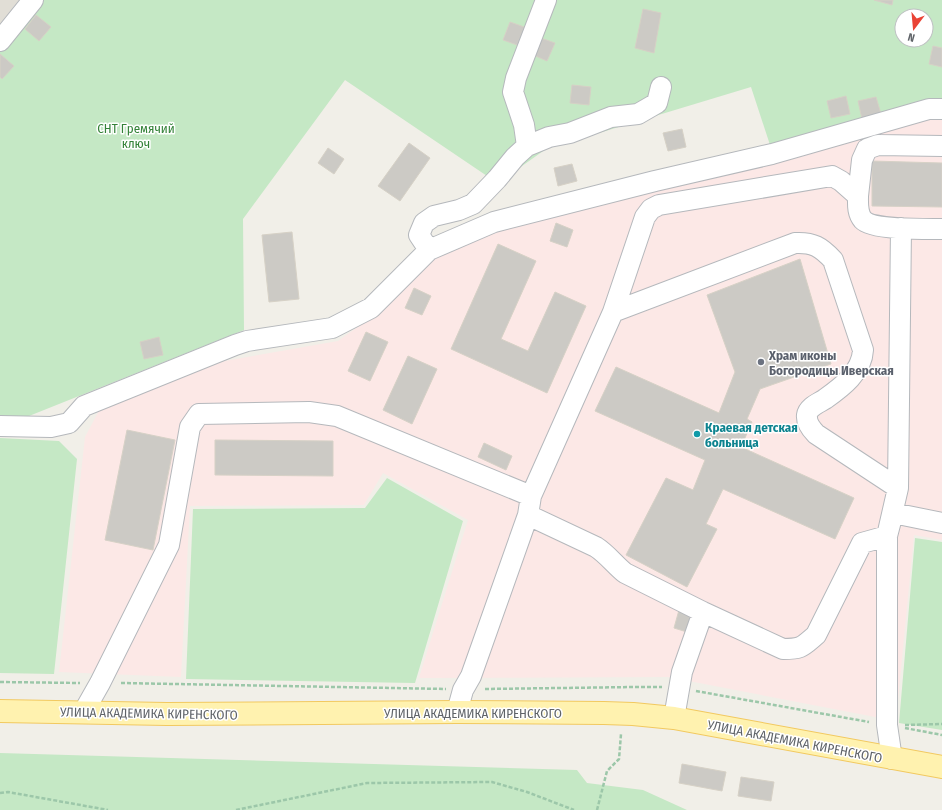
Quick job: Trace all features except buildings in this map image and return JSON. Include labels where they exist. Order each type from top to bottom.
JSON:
[{"type":"main road","name":"УЛИЦА АКАДЕМИКА КИРЕНСКОГО","points":[[0,711],[190,714],[457,712],[633,714],[674,718],[942,767]]},
{"type":"lane","points":[[0,41],[34,0]]},
{"type":"lane","points":[[527,146],[524,125],[513,92],[516,78],[546,0]]},
{"type":"lane","points":[[429,250],[419,235],[424,223],[434,216],[459,210],[473,204],[497,180],[515,157],[527,146],[549,137],[570,133],[611,117],[638,114],[657,103],[660,87]]},
{"type":"lane","points":[[0,426],[51,427],[69,423],[84,406],[235,345],[247,341],[332,328],[372,308],[429,250],[494,222],[655,181],[772,154],[929,109],[942,109]]},
{"type":"lane","points":[[942,146],[878,145],[867,149],[862,160],[858,196],[858,210],[864,221],[871,224],[901,228],[942,229]]},
{"type":"lane","points":[[457,712],[463,690],[471,676],[528,515],[531,496],[613,312],[645,217],[651,209],[659,205],[832,176],[841,181],[858,196]]},
{"type":"lane","points":[[892,759],[887,725],[887,536],[898,488],[901,228]]},
{"type":"lane","points":[[613,312],[795,243],[807,243],[816,246],[833,260],[863,350],[862,358],[857,370],[833,393],[810,409],[807,415],[809,426],[816,434],[898,488]]},
{"type":"lane","points":[[83,712],[103,676],[169,545],[190,427],[199,414],[309,412],[337,416],[531,496]]},
{"type":"lane","points":[[893,513],[942,523]]},
{"type":"lane","points":[[528,515],[596,547],[625,573],[702,612],[783,649],[797,649],[816,635],[862,543],[887,536]]},
{"type":"lane","points":[[674,718],[682,672],[702,612]]},
{"type":"path","points":[[887,725],[942,724]]},
{"type":"path","points":[[597,810],[607,771],[619,759],[621,734],[626,734]]},
{"type":"path","points":[[236,810],[367,783],[492,782],[527,792],[574,810]]},
{"type":"path","points":[[0,793],[8,792],[108,810]]},
{"type":"shaded area","points":[[0,0],[27,0],[0,34]]},
{"type":"shaded area","points":[[942,116],[942,540],[914,535],[896,721],[668,677],[419,678],[468,520],[383,473],[364,505],[190,506],[181,677],[59,672],[85,437],[102,405],[225,361],[338,341],[373,316],[423,266],[441,252],[494,231]]},
{"type":"green space","name":"СНТ Гремячий ключ","points":[[43,0],[942,0],[942,103],[771,148],[751,87],[546,149],[515,171],[490,178],[345,80],[243,219],[244,330],[24,418],[0,417],[0,51]]},
{"type":"green space","points":[[0,438],[59,441],[77,459],[54,674],[0,673]]},
{"type":"green space","points":[[387,478],[463,521],[415,683],[186,679],[193,509],[365,508]]},
{"type":"green space","points":[[915,538],[942,542],[942,730],[899,723]]},
{"type":"green space","points":[[0,753],[577,770],[587,783],[643,790],[687,810],[0,810]]},
{"type":"place","name":"Храм иконы Богородицы Иверская","points":[[761,362]]},
{"type":"place","name":"Краевая детская больница","points":[[697,434]]}]
